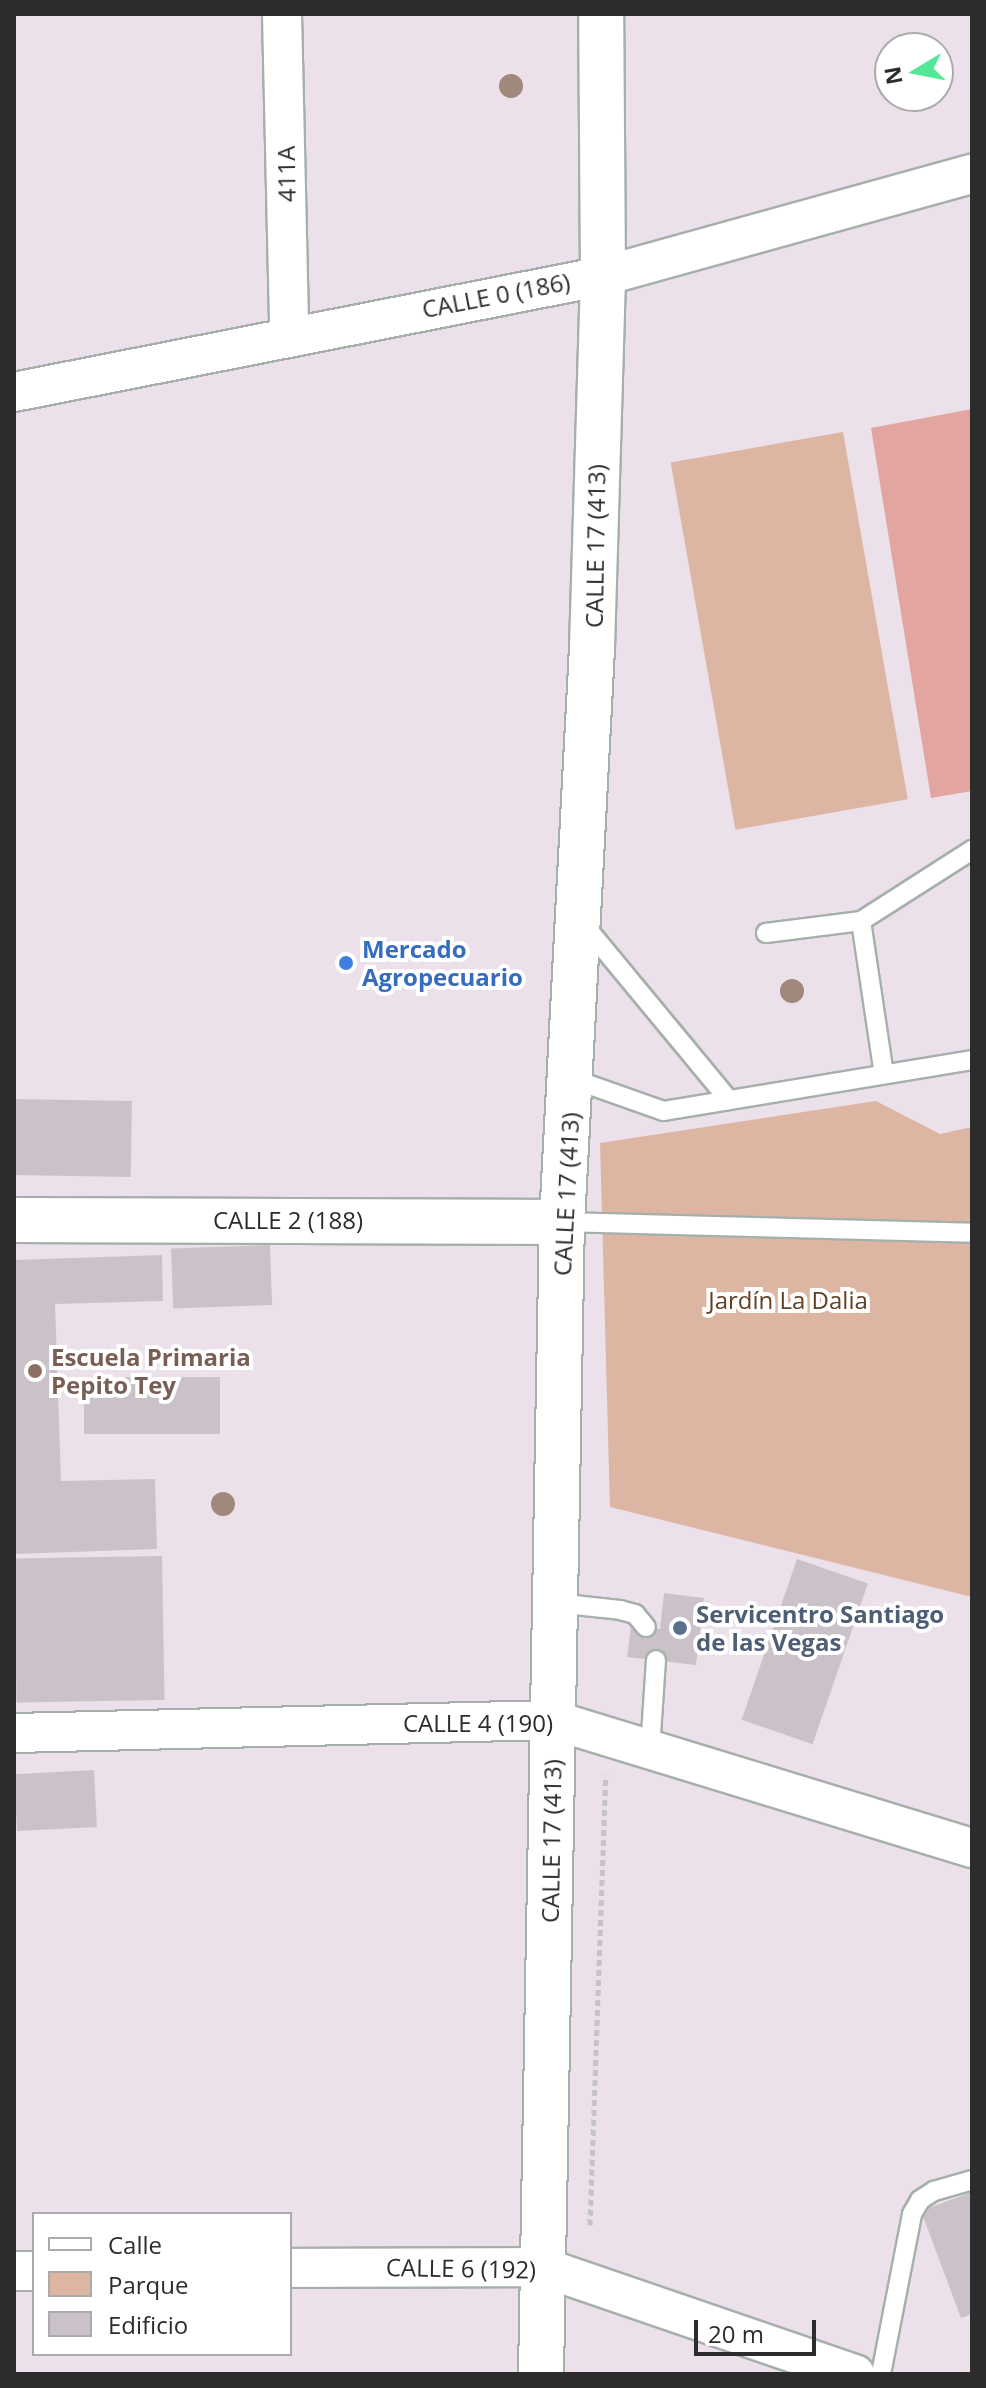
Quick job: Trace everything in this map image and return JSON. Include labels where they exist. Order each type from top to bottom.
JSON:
[{"type":"main road","name":"CALLE 17 (413)","points":[[541,2374],[562,1222],[573,1079],[580,921],[603,276],[601,14]]},
{"type":"main road","name":"CALLE 2 (188)","points":[[14,1220],[562,1222]]},
{"type":"street","name":"411A","points":[[282,14],[289,334]]},
{"type":"street","name":"CALLE 0 (186)","points":[[14,392],[289,334],[603,276],[972,174]]},
{"type":"street","name":"CALLE 4 (190)","points":[[14,1733],[553,1720],[972,1848]]},
{"type":"street","name":"CALLE 6 (192)","points":[[292,2268],[542,2267],[855,2374]]},
{"type":"lane","points":[[766,933],[861,921],[972,850]]},
{"type":"lane","points":[[580,921],[729,1100]]},
{"type":"lane","points":[[861,921],[884,1074]]},
{"type":"lane","points":[[573,1079],[664,1111],[972,1060]]},
{"type":"lane","points":[[562,1222],[972,1233]]},
{"type":"lane","points":[[555,1603],[620,1610],[635,1614],[646,1627]]},
{"type":"lane","points":[[650,1750],[656,1660]]},
{"type":"lane","points":[[881,2374],[912,2214],[920,2200],[934,2191],[972,2180]]},
{"type":"path","points":[[588,2281],[608,1736]]},
{"type":"green space","points":[[843,432],[908,799],[735,830],[671,462]]},
{"type":"green space","name":"Jardín La Dalia","points":[[876,1101],[940,1134],[972,1127],[972,1597],[610,1507],[600,1143]]},
{"type":"shaded area","points":[[972,409],[972,791],[931,798],[871,428]]},
{"type":"building","points":[[14,1099],[132,1101],[131,1177],[14,1175]]},
{"type":"building","points":[[270,1245],[272,1305],[173,1308],[171,1248]]},
{"type":"building","points":[[162,1255],[163,1301],[55,1304],[61,1481],[155,1479],[157,1549],[14,1554],[14,1260]]},
{"type":"building","points":[[84,1377],[220,1377],[220,1434],[84,1434]]},
{"type":"building","points":[[162,1556],[165,1700],[17,1703],[14,1559]]},
{"type":"building","points":[[797,1559],[868,1583],[813,1744],[742,1720]]},
{"type":"building","name":"Servicentro Santiago de las Vegas","points":[[664,1593],[704,1598],[696,1665],[627,1657],[631,1626],[660,1629]]},
{"type":"building","points":[[94,1770],[97,1827],[17,1831],[14,1774]]},
{"type":"building","points":[[972,2192],[972,2314],[961,2318],[921,2211]]},
{"type":"place","name":"Mercado Agropecuario","points":[[346,963]]},
{"type":"place","name":"Escuela Primaria Pepito Tey","points":[[35,1371]]},
{"type":"place","name":"Servicentro Santiago de las Vegas","points":[[680,1628]]}]
